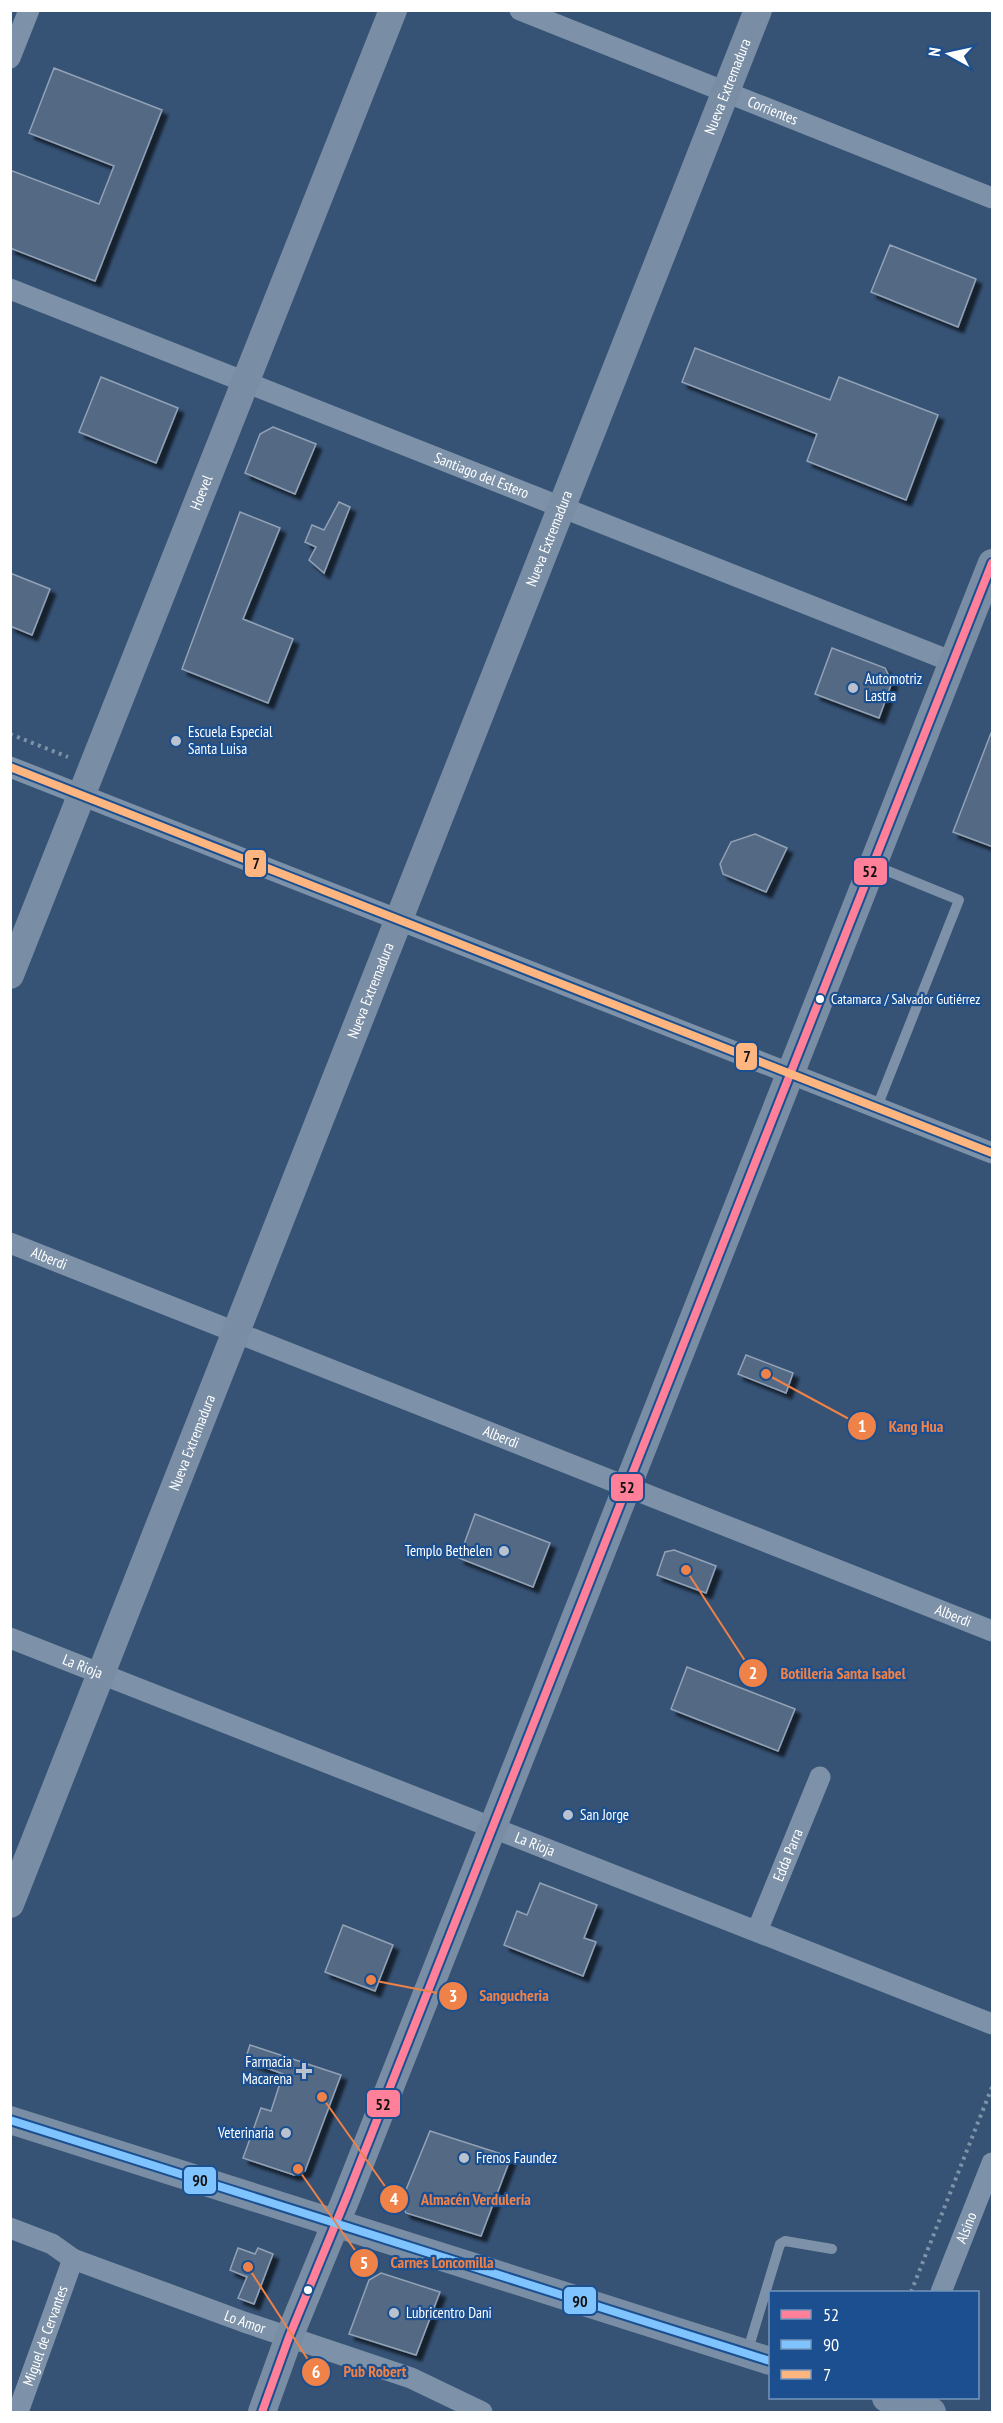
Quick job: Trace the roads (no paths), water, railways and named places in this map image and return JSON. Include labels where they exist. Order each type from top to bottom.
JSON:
[{"type":"street","points":[[10,58],[29,10]]},
{"type":"street","name":"Hoevel","points":[[10,975],[393,10]]},
{"type":"street","name":"Corrientes","points":[[520,10],[993,198]]},
{"type":"street","name":"Nueva Extremadura","points":[[10,1904],[758,10]]},
{"type":"street","name":"Santiago del Estero","points":[[10,289],[953,662]]},
{"type":"street","points":[[262,2412],[289,2337],[992,568]]},
{"type":"street","points":[[10,766],[993,1153]]},
{"type":"street","name":"Alberdi","points":[[10,1243],[993,1630]]},
{"type":"street","name":"La Rioja","points":[[10,1638],[993,2024]]},
{"type":"street","name":"Edda Parra","points":[[757,1931],[820,1777]]},
{"type":"street","points":[[10,2120],[759,2357]]},
{"type":"street","name":"Alsino","points":[[941,2291],[993,2163]]},
{"type":"street","name":"Lo Amor","points":[[10,2228],[52,2244],[73,2259],[418,2381],[482,2412]]},
{"type":"street","name":"Miguel de Cervantes","points":[[18,2412],[73,2259]]},
{"type":"street","points":[[894,2402],[932,2412]]},
{"type":"lane","points":[[873,865],[959,900],[877,1107]]},
{"type":"lane","points":[[771,2291],[780,2244],[785,2241],[831,2249]]},
{"type":"lane","points":[[759,2357],[769,2303]]},
{"type":"place","name":"Automotriz Lastra","points":[[853,688]]},
{"type":"place","name":"Escuela Especial Santa Luisa","points":[[176,741]]},
{"type":"place","name":"Catamarca / Salvador Gutiérrez","points":[[820,999]]},
{"type":"place","name":"Kang Hua","points":[[766,1374]]},
{"type":"place","name":"Templo Bethelen","points":[[504,1551]]},
{"type":"place","name":"Botilleria Santa Isabel","points":[[686,1570]]},
{"type":"place","name":"San Jorge","points":[[568,1815]]},
{"type":"place","name":"Sangucheria","points":[[371,1980]]},
{"type":"place","name":"Farmacia Macarena","points":[[304,2071]]},
{"type":"place","name":"Almacén Verdulería","points":[[322,2097]]},
{"type":"place","name":"Veterinaria","points":[[286,2133]]},
{"type":"place","name":"Frenos Faundez","points":[[464,2158]]},
{"type":"place","name":"Carnes Loncomilla","points":[[298,2169]]},
{"type":"place","name":"Pub Robert","points":[[248,2267]]},
{"type":"place","name":"Lubricentro Dani","points":[[394,2313]]}]
